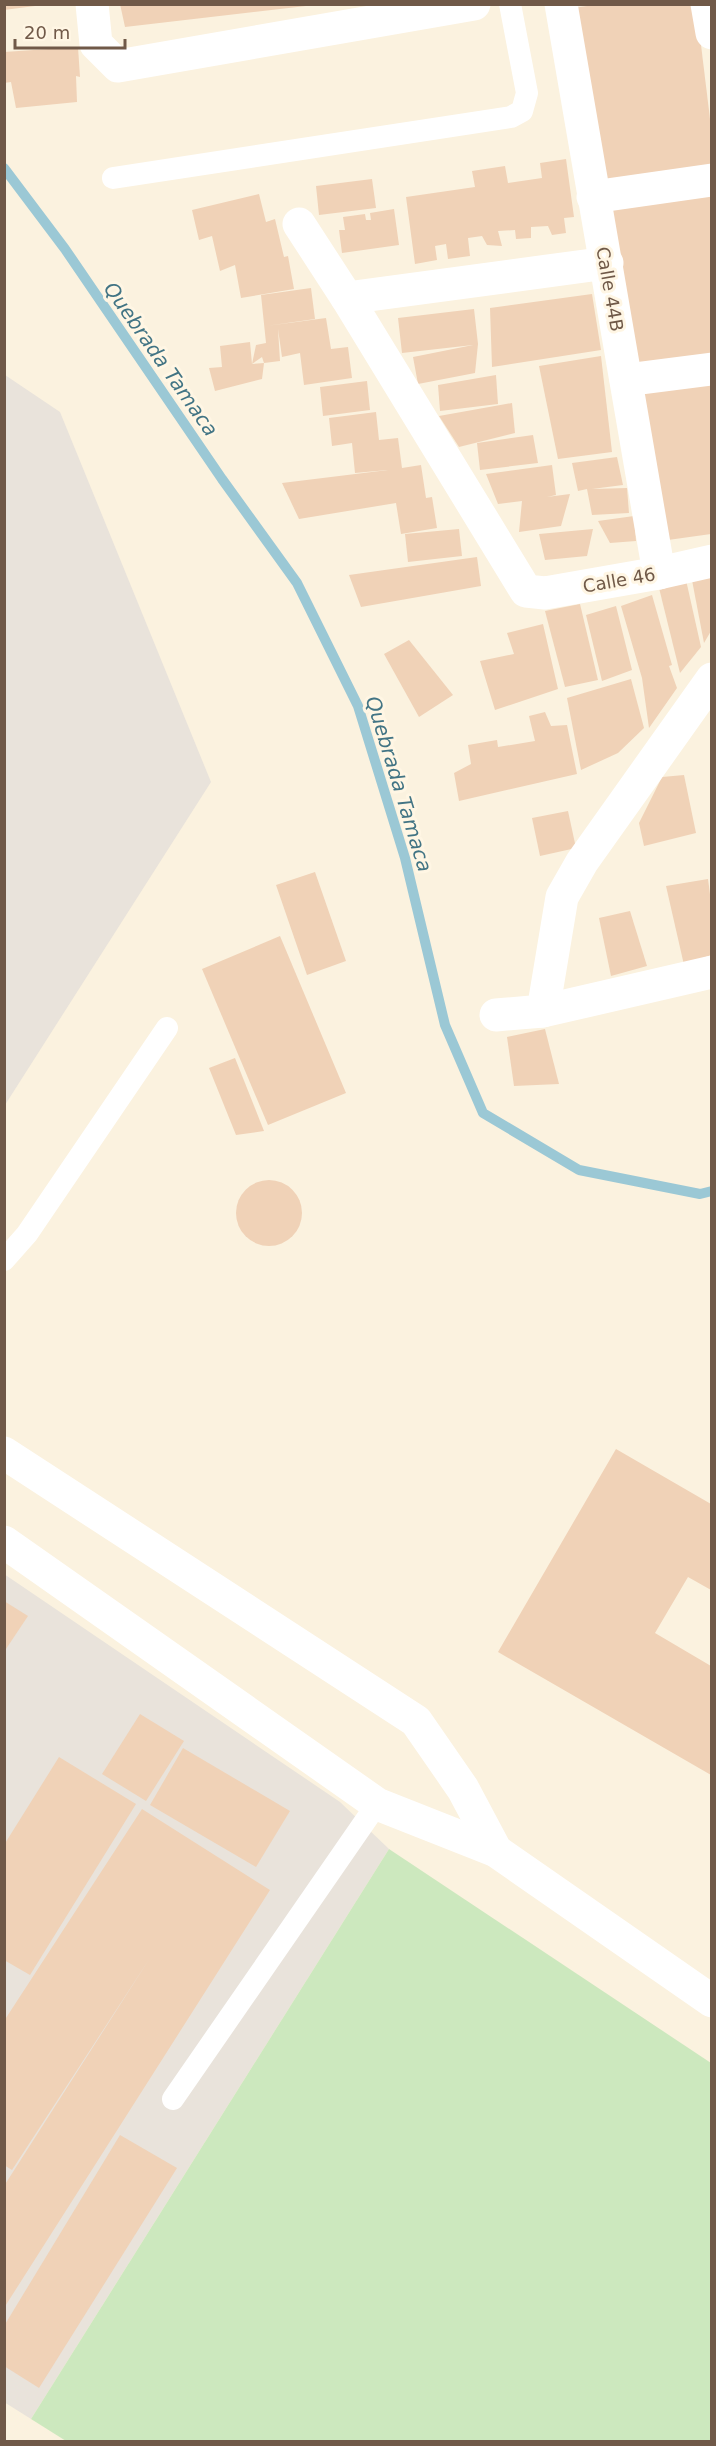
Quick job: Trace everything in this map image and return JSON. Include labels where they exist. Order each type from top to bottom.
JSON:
[{"type":"street","points":[[92,4],[96,44],[118,66],[474,4]]},
{"type":"street","name":"Calle 44B","points":[[561,4],[659,573]]},
{"type":"street","points":[[707,4],[711,33]]},
{"type":"street","points":[[593,197],[711,180]]},
{"type":"street","points":[[299,224],[348,298],[607,263]]},
{"type":"street","name":"Calle 46","points":[[348,298],[526,591],[545,593],[659,573],[711,561]]},
{"type":"street","points":[[626,380],[711,369]]},
{"type":"street","points":[[543,1011],[562,897],[582,862],[711,679]]},
{"type":"street","points":[[496,1015],[543,1011],[711,972]]},
{"type":"street","points":[[4,1453],[416,1721],[463,1790],[496,1851]]},
{"type":"street","points":[[4,1542],[377,1804],[496,1851],[711,2001]]},
{"type":"lane","points":[[113,178],[511,117],[522,111],[527,93],[510,4]]},
{"type":"lane","points":[[4,1260],[27,1234],[167,1028]]},
{"type":"lane","points":[[173,2099],[377,1804]]},
{"type":"shaded area","points":[[5,375],[60,412],[211,782],[5,1105]]},
{"type":"shaded area","points":[[4,1574],[340,1802],[389,1849],[31,2419],[4,2402]]},
{"type":"green space","points":[[389,1849],[711,2063],[711,2441],[66,2441],[31,2419]]},
{"type":"building","points":[[4,4],[35,4],[35,6],[4,10]]},
{"type":"building","points":[[120,4],[306,4],[306,6],[125,27]]},
{"type":"building","points":[[601,4],[696,4],[711,127],[711,170],[607,185],[573,8]]},
{"type":"building","points":[[78,47],[80,77],[76,76],[77,102],[16,108],[11,82],[4,83],[4,52]]},
{"type":"building","points":[[566,159],[574,217],[564,218],[566,233],[552,235],[548,226],[531,227],[531,238],[516,239],[515,230],[498,231],[502,246],[487,245],[482,236],[468,238],[470,256],[448,259],[446,244],[435,246],[437,260],[415,264],[406,197],[475,187],[472,171],[505,166],[508,183],[542,178],[540,163]]},
{"type":"building","points":[[372,179],[376,208],[319,215],[316,186]]},
{"type":"building","points":[[711,190],[711,359],[636,367],[610,203]]},
{"type":"building","points":[[259,194],[266,222],[275,219],[284,257],[288,256],[294,289],[241,298],[235,265],[220,271],[212,236],[199,240],[192,210]]},
{"type":"building","points":[[394,209],[399,245],[342,253],[339,230],[345,230],[343,217],[365,214],[366,220],[371,220],[370,213]]},
{"type":"building","points":[[311,288],[315,319],[266,326],[326,318],[331,349],[348,347],[352,378],[304,385],[300,353],[282,357],[278,329],[280,361],[264,363],[262,357],[252,364],[256,345],[266,343],[261,295]]},
{"type":"building","points":[[592,294],[601,350],[492,367],[490,308]]},
{"type":"building","points":[[474,309],[478,344],[475,373],[418,384],[413,357],[473,345],[402,353],[398,318]]},
{"type":"building","points":[[250,342],[252,364],[264,363],[262,379],[215,391],[209,368],[222,367],[220,346]]},
{"type":"building","points":[[601,356],[612,452],[558,459],[539,366]]},
{"type":"building","points":[[496,375],[498,404],[440,411],[438,385]]},
{"type":"building","points":[[711,380],[711,534],[668,540],[643,389]]},
{"type":"building","points":[[367,381],[370,410],[323,416],[320,387]]},
{"type":"building","points":[[512,403],[515,433],[459,447],[439,416]]},
{"type":"building","points":[[376,412],[379,440],[398,438],[402,468],[421,465],[426,498],[432,497],[437,528],[401,534],[396,503],[299,519],[282,483],[388,470],[355,473],[352,443],[332,446],[329,418]]},
{"type":"building","points":[[533,435],[538,463],[480,470],[477,443]]},
{"type":"building","points":[[617,457],[623,485],[592,489],[627,488],[629,513],[592,515],[587,489],[578,491],[572,463]]},
{"type":"building","points":[[552,465],[556,495],[547,497],[570,494],[561,526],[519,532],[522,501],[498,504],[486,474]]},
{"type":"building","points":[[634,516],[636,541],[610,543],[598,521]]},
{"type":"building","points":[[459,529],[462,556],[408,562],[405,534]]},
{"type":"building","points":[[593,529],[587,556],[545,560],[539,534]]},
{"type":"building","points":[[477,557],[481,586],[361,607],[349,575]]},
{"type":"building","points":[[711,571],[711,631],[704,643],[691,575]]},
{"type":"building","points":[[686,580],[701,647],[680,673],[659,588]]},
{"type":"building","points":[[652,595],[672,665],[669,666],[677,688],[649,728],[642,678],[621,606]]},
{"type":"building","points":[[580,604],[598,680],[565,687],[545,611]]},
{"type":"building","points":[[616,606],[632,670],[602,681],[586,615]]},
{"type":"building","points":[[543,624],[558,689],[495,710],[480,661],[514,654],[507,633]]},
{"type":"building","points":[[409,640],[453,695],[419,717],[384,654]]},
{"type":"building","points":[[631,679],[644,728],[618,753],[581,770],[567,698]]},
{"type":"building","points":[[545,712],[551,726],[567,725],[577,774],[459,801],[454,773],[471,764],[468,745],[497,740],[498,747],[535,741],[529,716]]},
{"type":"building","points":[[684,775],[696,833],[644,846],[639,823],[662,777]]},
{"type":"building","points":[[568,811],[576,848],[540,856],[532,818]]},
{"type":"building","points":[[315,872],[346,961],[307,975],[276,885]]},
{"type":"building","points":[[708,879],[711,902],[711,955],[684,965],[666,886]]},
{"type":"building","points":[[630,911],[647,966],[611,976],[599,918]]},
{"type":"building","points":[[280,936],[346,1093],[268,1125],[202,969]]},
{"type":"building","points":[[545,1029],[559,1084],[514,1086],[507,1037]]},
{"type":"building","points":[[235,1058],[264,1131],[236,1135],[209,1068]]},
{"type":"building","points":[[269,1180],[282,1183],[292,1190],[299,1200],[302,1213],[299,1226],[292,1236],[282,1243],[269,1246],[256,1243],[246,1236],[239,1226],[236,1213],[239,1200],[246,1190],[256,1183]]},
{"type":"building","points":[[616,1449],[711,1504],[711,1590],[688,1577],[655,1633],[711,1666],[711,1775],[498,1652]]},
{"type":"building","points":[[4,1601],[28,1616],[4,1652]]},
{"type":"building","points":[[140,1714],[184,1741],[146,1801],[102,1774]]},
{"type":"building","points":[[183,1748],[290,1811],[256,1867],[150,1805]]},
{"type":"building","points":[[59,1757],[136,1804],[30,1975],[4,1960],[4,1845]]},
{"type":"building","points":[[142,1809],[270,1890],[4,2308],[4,2186],[150,1958],[12,2170],[4,2165],[4,2021]]},
{"type":"building","points":[[120,2135],[177,2168],[39,2388],[4,2366],[4,2326]]},
{"type":"waterway","name":"Quebrada Tamaca","points":[[4,168],[65,249],[222,479],[297,583],[358,706],[405,858],[445,1025],[483,1113],[579,1170],[700,1194],[712,1191]]}]
